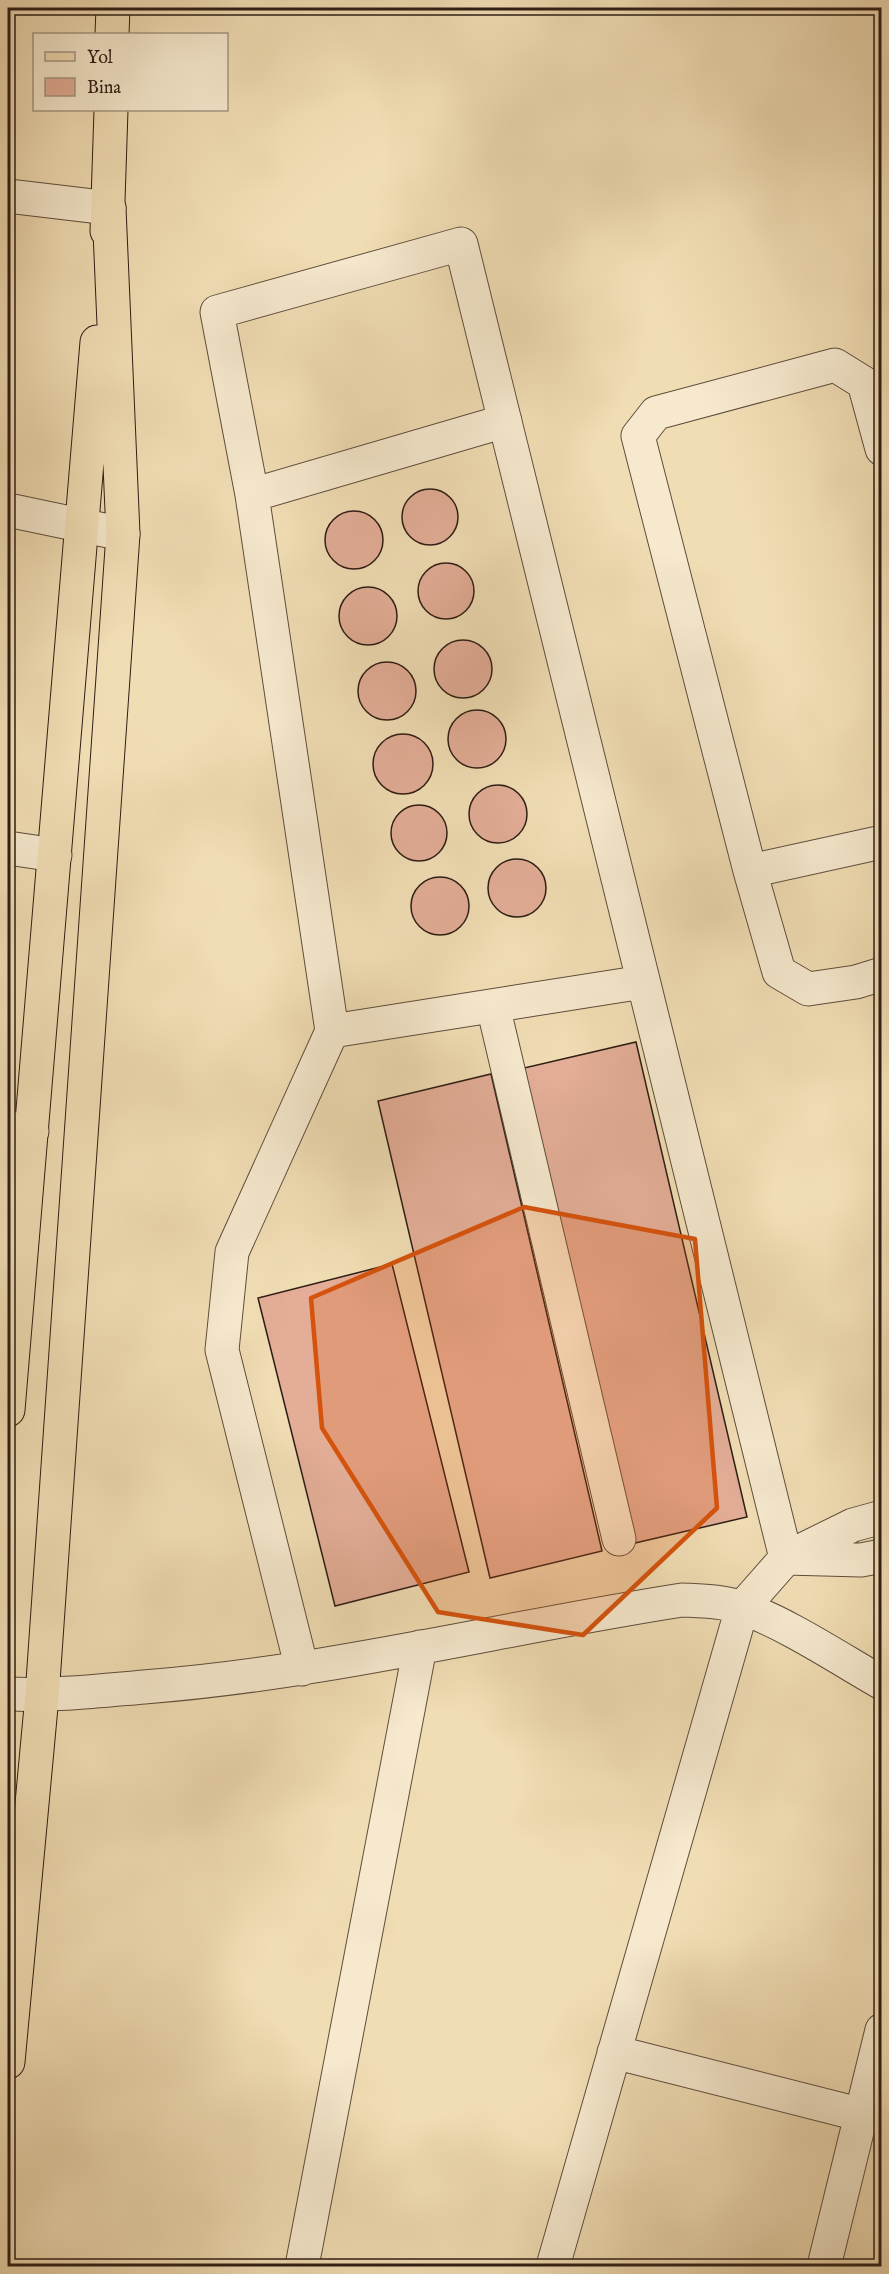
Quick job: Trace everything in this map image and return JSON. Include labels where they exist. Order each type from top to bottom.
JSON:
[{"type":"main road","points":[[112,33],[113,8]]},
{"type":"main road","points":[[8,2062],[42,1696],[123,534],[109,208],[111,111]]},
{"type":"main road","points":[[8,1407],[20,1130],[55,855],[109,208]]},
{"type":"street","points":[[8,196],[109,208]]},
{"type":"street","points":[[302,1668],[222,1350],[232,1252],[332,1031],[252,495],[217,312],[461,244],[786,1558]]},
{"type":"street","points":[[882,449],[864,383],[835,365],[656,413],[638,436],[750,871],[779,972],[808,990],[856,982],[882,974]]},
{"type":"street","points":[[252,495],[505,421]]},
{"type":"street","points":[[8,510],[123,534]]},
{"type":"street","points":[[750,871],[882,842]]},
{"type":"street","points":[[8,848],[55,855]]},
{"type":"street","points":[[332,1031],[643,981]]},
{"type":"street","points":[[493,1006],[619,1539]]},
{"type":"street","points":[[552,2266],[742,1608],[786,1558],[853,1525],[882,1517]]},
{"type":"street","points":[[786,1558],[861,1560],[882,1556]]},
{"type":"street","points":[[8,1694],[42,1696],[213,1682],[682,1600],[719,1603],[742,1608],[804,1639],[882,1683]]},
{"type":"street","points":[[302,2266],[420,1647]]},
{"type":"street","points":[[824,2266],[872,2117],[882,2031]]},
{"type":"street","points":[[614,2052],[872,2117]]},
{"type":"highlighted area","points":[[524,1207],[695,1239],[717,1508],[583,1635],[438,1612],[322,1428],[311,1298]]},
{"type":"building","points":[[425,489],[435,489],[450,497],[456,506],[458,517],[456,528],[450,537],[435,545],[425,545],[414,540],[407,533],[402,522],[402,512],[407,501],[414,494]]},
{"type":"building","points":[[354,511],[365,513],[378,524],[383,540],[381,551],[370,564],[354,569],[343,567],[330,556],[325,540],[327,529],[338,516]]},
{"type":"building","points":[[440,563],[452,563],[462,567],[470,575],[474,591],[470,607],[462,615],[452,619],[440,619],[430,615],[422,607],[418,597],[418,585],[422,575],[430,567]]},
{"type":"building","points":[[368,587],[379,589],[389,595],[395,605],[397,616],[395,627],[389,637],[379,643],[368,645],[357,643],[347,637],[341,627],[339,616],[341,605],[347,595],[357,589]]},
{"type":"building","points":[[457,640],[469,640],[484,648],[492,663],[492,675],[484,690],[469,698],[457,698],[442,690],[434,675],[434,663],[442,648]]},
{"type":"building","points":[[381,662],[393,662],[408,670],[416,685],[416,697],[408,712],[393,720],[381,720],[366,712],[358,697],[358,685],[366,670]]},
{"type":"building","points":[[477,710],[488,712],[501,723],[506,739],[504,750],[493,763],[477,768],[466,766],[453,755],[448,739],[450,728],[461,715]]},
{"type":"building","points":[[403,734],[424,743],[433,764],[424,785],[403,794],[382,785],[373,764],[382,743]]},
{"type":"building","points":[[492,785],[504,785],[519,793],[527,808],[527,820],[519,835],[504,843],[492,843],[477,835],[469,820],[469,808],[477,793]]},
{"type":"building","points":[[414,805],[424,805],[439,813],[445,822],[447,833],[445,844],[439,853],[424,861],[414,861],[403,856],[396,849],[391,838],[391,828],[396,817],[403,810]]},
{"type":"building","points":[[511,859],[523,859],[538,867],[546,882],[546,894],[538,909],[523,917],[511,917],[496,909],[488,894],[488,882],[496,867]]},
{"type":"building","points":[[434,877],[446,877],[461,885],[469,900],[469,912],[461,927],[446,935],[434,935],[419,927],[411,912],[411,900],[419,885]]},
{"type":"building","points":[[636,1042],[747,1517],[635,1543],[524,1068]]},
{"type":"building","points":[[491,1074],[602,1551],[490,1578],[378,1101]]},
{"type":"building","points":[[392,1264],[469,1572],[335,1606],[258,1298]]}]
